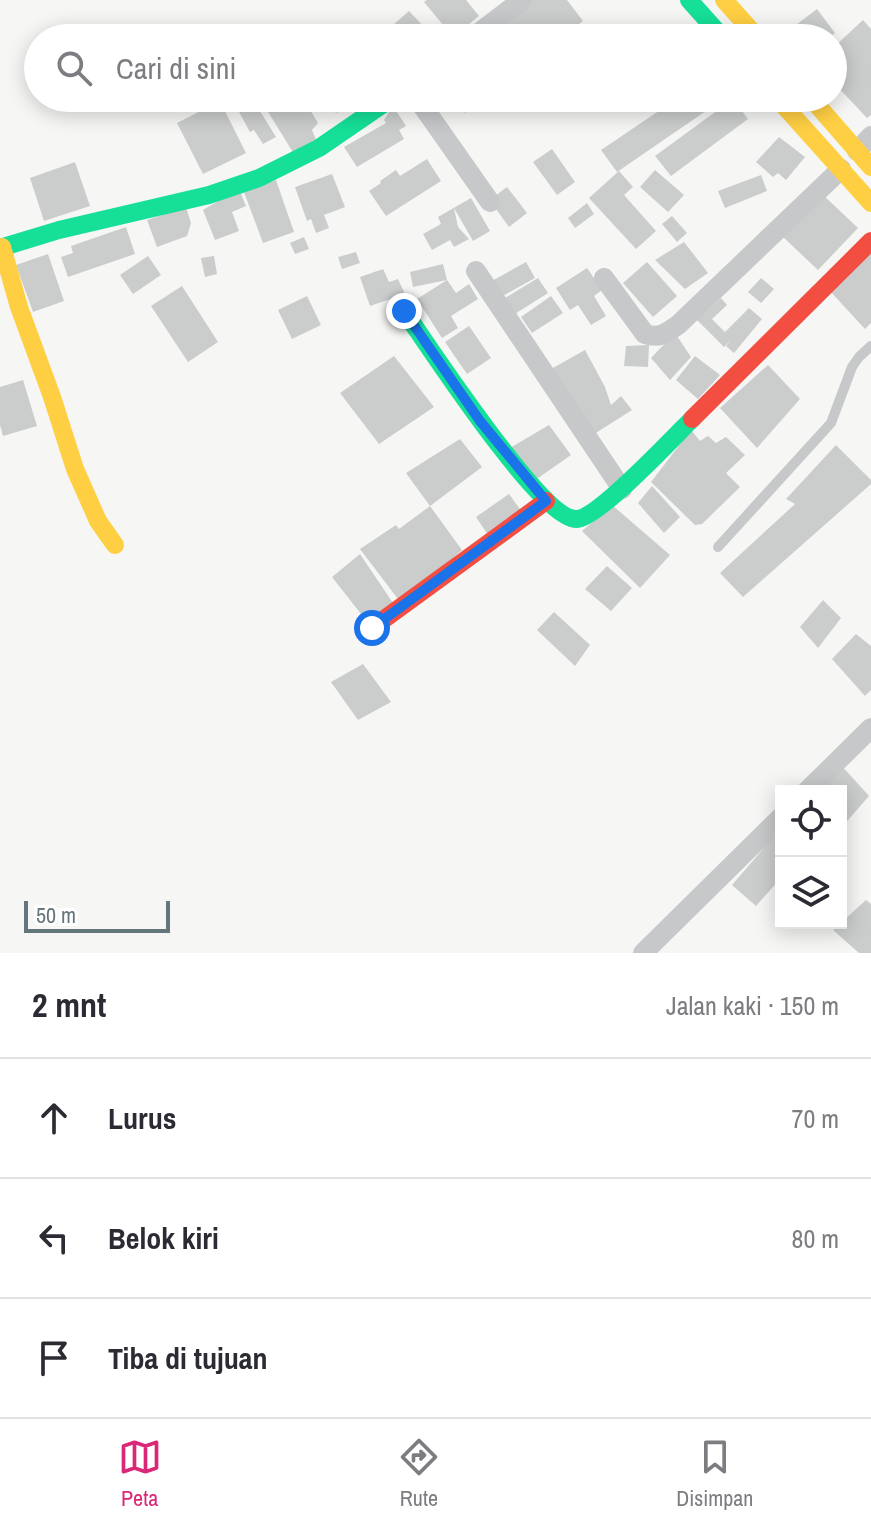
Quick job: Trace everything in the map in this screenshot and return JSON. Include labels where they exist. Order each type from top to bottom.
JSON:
[{"type":"street","points":[[490,24],[522,0]]},
{"type":"street","points":[[689,0],[710,24]]},
{"type":"street","points":[[724,0],[745,24]]},
{"type":"street","points":[[115,545],[98,521],[75,469],[1,247],[241,185],[319,150],[372,112]]},
{"type":"street","points":[[427,112],[490,202]]},
{"type":"street","points":[[790,112],[871,203]]},
{"type":"street","points":[[827,112],[864,144],[871,167]]},
{"type":"street","points":[[604,278],[645,334],[663,336],[841,169]]},
{"type":"street","points":[[404,311],[480,421],[546,501],[564,516],[578,519],[622,489],[871,241]]},
{"type":"street","points":[[476,271],[622,489]]},
{"type":"street","points":[[372,628],[546,501]]},
{"type":"street","points":[[813,785],[871,728]]},
{"type":"street","points":[[643,953],[775,823]]},
{"type":"lane","points":[[718,547],[831,423],[852,367],[871,346]]},
{"type":"building","points":[[466,0],[479,16],[469,24],[442,24],[424,2]]},
{"type":"building","points":[[532,0],[567,0],[583,21],[579,24],[498,24]]},
{"type":"building","points":[[817,9],[828,24],[797,24]]},
{"type":"building","points":[[409,11],[421,24],[394,24]]},
{"type":"building","points":[[863,20],[871,29],[871,115],[867,118],[847,97],[847,35]]},
{"type":"building","points":[[198,112],[226,112],[246,153],[203,174],[177,123]]},
{"type":"building","points":[[239,112],[261,112],[276,137],[263,144],[254,130],[250,132]]},
{"type":"building","points":[[268,112],[311,112],[318,123],[312,130],[317,142],[294,154]]},
{"type":"building","points":[[389,112],[397,112],[406,126],[399,130],[404,139],[357,167],[344,147],[386,123],[384,120]]},
{"type":"building","points":[[657,112],[704,112],[617,172],[601,150]]},
{"type":"building","points":[[715,112],[743,112],[748,119],[671,176],[655,156]]},
{"type":"building","points":[[779,137],[805,157],[786,180],[778,173],[773,177],[756,162]]},
{"type":"building","points":[[552,149],[575,182],[557,195],[533,162]]},
{"type":"building","points":[[427,159],[441,181],[386,216],[369,191],[396,170],[400,176]]},
{"type":"building","points":[[75,162],[90,206],[44,221],[30,178]]},
{"type":"building","points":[[655,170],[684,195],[668,212],[640,187]]},
{"type":"building","points":[[619,171],[633,187],[624,195],[656,231],[636,249],[589,198]]},
{"type":"building","points":[[332,174],[345,207],[324,215],[329,228],[316,233],[311,219],[307,221],[295,187]]},
{"type":"building","points":[[761,175],[767,191],[725,208],[718,191]]},
{"type":"building","points":[[276,180],[294,232],[263,243],[244,192]]},
{"type":"building","points":[[507,187],[527,213],[509,227],[493,205],[495,196]]},
{"type":"building","points":[[239,189],[246,206],[232,212],[239,231],[215,240],[203,210]]},
{"type":"building","points":[[822,194],[858,228],[818,270],[782,236]]},
{"type":"building","points":[[471,198],[490,231],[473,241],[454,208],[458,227],[469,239],[454,247],[450,240],[432,250],[423,234],[441,224],[438,217]]},
{"type":"building","points":[[587,203],[594,214],[575,228],[568,218]]},
{"type":"building","points":[[186,207],[191,223],[187,236],[157,247],[147,220]]},
{"type":"building","points":[[672,216],[687,233],[677,242],[662,224]]},
{"type":"building","points":[[126,227],[135,254],[68,277],[61,257],[73,253],[71,246]]},
{"type":"building","points":[[304,237],[309,249],[295,254],[290,243]]},
{"type":"building","points":[[684,242],[708,273],[685,289],[655,260]]},
{"type":"building","points":[[356,252],[360,263],[342,269],[338,257]]},
{"type":"building","points":[[871,252],[871,323],[865,329],[830,291]]},
{"type":"building","points":[[48,254],[64,301],[33,312],[16,265]]},
{"type":"building","points":[[148,256],[161,275],[133,294],[120,275]]},
{"type":"building","points":[[214,256],[217,274],[205,277],[201,258]]},
{"type":"building","points":[[526,262],[535,278],[499,298],[490,282]]},
{"type":"building","points":[[647,262],[677,296],[653,317],[623,283]]},
{"type":"building","points":[[443,264],[447,280],[413,287],[410,272]]},
{"type":"building","points":[[587,268],[602,290],[594,296],[606,316],[591,325],[578,305],[570,310],[556,288]]},
{"type":"building","points":[[383,269],[389,282],[398,279],[405,294],[370,306],[360,277]]},
{"type":"building","points":[[538,278],[548,293],[510,317],[500,301]]},
{"type":"building","points":[[761,278],[774,289],[761,303],[748,292]]},
{"type":"building","points":[[447,280],[456,293],[469,284],[478,299],[451,316],[458,328],[442,338],[417,299]]},
{"type":"building","points":[[182,286],[218,342],[188,362],[151,306]]},
{"type":"building","points":[[307,296],[321,325],[292,339],[278,310]]},
{"type":"building","points":[[551,296],[563,313],[532,333],[521,317]]},
{"type":"building","points":[[721,298],[727,305],[712,319],[725,332],[749,308],[762,319],[734,353],[726,346],[731,340],[724,347],[697,320]]},
{"type":"building","points":[[469,326],[491,358],[467,374],[445,342]]},
{"type":"building","points":[[675,333],[691,357],[670,380],[651,358]]},
{"type":"building","points":[[649,345],[648,367],[624,366],[626,346]]},
{"type":"building","points":[[585,350],[611,405],[621,396],[632,410],[588,438],[544,373]]},
{"type":"building","points":[[394,356],[434,407],[379,444],[340,393]]},
{"type":"building","points":[[695,356],[720,375],[698,399],[676,380]]},
{"type":"building","points":[[768,365],[800,399],[757,448],[720,408]]},
{"type":"building","points":[[23,380],[37,426],[3,436],[0,387]]},
{"type":"building","points":[[549,425],[571,455],[531,483],[510,448]]},
{"type":"building","points":[[691,430],[700,441],[708,436],[716,443],[726,437],[745,455],[726,473],[740,487],[702,524],[695,525],[651,482]]},
{"type":"building","points":[[460,439],[482,467],[430,506],[406,473]]},
{"type":"building","points":[[836,445],[871,480],[871,484],[743,597],[720,573],[795,504],[786,499]]},
{"type":"building","points":[[652,486],[680,517],[664,533],[638,503]]},
{"type":"building","points":[[509,494],[525,516],[494,544],[476,517]]},
{"type":"building","points":[[612,505],[670,555],[640,588],[582,531]]},
{"type":"building","points":[[430,506],[462,550],[401,603],[360,549],[396,525],[399,529]]},
{"type":"building","points":[[360,554],[395,606],[372,628],[332,577]]},
{"type":"building","points":[[607,566],[632,588],[611,611],[585,589]]},
{"type":"building","points":[[823,600],[841,618],[818,648],[800,627]]},
{"type":"building","points":[[554,612],[590,645],[575,666],[537,630]]},
{"type":"building","points":[[856,634],[871,646],[871,690],[865,696],[832,659]]},
{"type":"building","points":[[363,664],[391,702],[358,720],[331,682]]},
{"type":"building","points":[[840,764],[869,796],[847,821],[847,785],[820,785]]},
{"type":"building","points":[[775,835],[775,885],[756,906],[732,885]]},
{"type":"building","points":[[866,900],[871,904],[871,953],[859,953],[833,930],[847,929],[847,917]]},
{"type":"traffic: fast","points":[[689,0],[710,24]]},
{"type":"traffic: fast","points":[[0,248],[59,230],[209,195],[259,178],[319,148],[372,112]]},
{"type":"traffic: fast","points":[[404,311],[513,463],[561,512],[577,519],[618,492],[692,419]]},
{"type":"traffic: slow","points":[[724,0],[745,24]]},
{"type":"traffic: slow","points":[[790,112],[871,203]]},
{"type":"traffic: slow","points":[[823,112],[871,167]]},
{"type":"traffic: slow","points":[[2,247],[19,307],[75,469],[98,521],[115,545]]},
{"type":"traffic: jam","points":[[692,419],[871,241]]},
{"type":"traffic: jam","points":[[372,628],[546,501]]},
{"type":"route","points":[[372,628],[546,501],[480,421],[404,311]]}]
